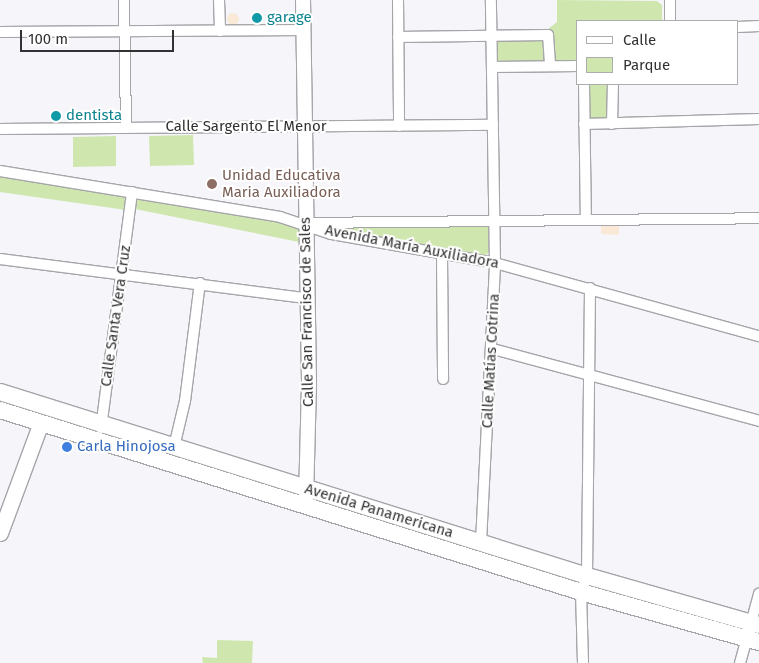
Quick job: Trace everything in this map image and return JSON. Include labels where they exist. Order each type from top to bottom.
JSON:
[{"type":"main road","name":"Avenida Panamericana","points":[[0,392],[174,447],[306,497],[581,592],[754,632]]},
{"type":"main road","name":"Avenida Panamericana","points":[[0,410],[100,441],[481,542],[754,632]]},
{"type":"main road","points":[[0,533],[40,422]]},
{"type":"street","points":[[124,0],[126,128]]},
{"type":"street","points":[[219,0],[220,31]]},
{"type":"street","name":"Calle San Francisco de Sales","points":[[304,0],[306,497]]},
{"type":"street","points":[[398,0],[398,126]]},
{"type":"street","name":"Calle Matías Cotrina","points":[[481,542],[493,349],[495,263],[491,0]]},
{"type":"street","points":[[670,0],[670,20]]},
{"type":"street","points":[[739,27],[759,26]]},
{"type":"street","points":[[0,32],[304,30]]},
{"type":"street","points":[[398,37],[548,35],[550,66]]},
{"type":"street","points":[[492,67],[576,66]]},
{"type":"street","points":[[584,85],[586,220]]},
{"type":"street","points":[[612,124],[613,85]]},
{"type":"street","points":[[584,124],[759,120]]},
{"type":"street","name":"Calle Sargento El Menor","points":[[0,129],[493,125]]},
{"type":"street","name":"Avenida María Auxiliadora","points":[[0,171],[305,223],[331,234],[442,256],[495,263],[759,336]]},
{"type":"street","name":"Calle Santa Vera Cruz","points":[[100,441],[132,192]]},
{"type":"street","points":[[305,223],[759,218]]},
{"type":"street","points":[[442,256],[443,379]]},
{"type":"street","points":[[0,259],[306,298]]},
{"type":"street","points":[[174,447],[184,401],[200,283]]},
{"type":"street","points":[[583,663],[581,592],[587,576],[590,288]]},
{"type":"street","points":[[493,349],[590,373],[759,421]]},
{"type":"street","points":[[740,663],[754,632],[759,594]]},
{"type":"shaded area","points":[[231,13],[235,13],[239,19],[235,25],[231,25],[227,21],[227,17]]},
{"type":"shaded area","points":[[601,226],[619,226],[619,235],[601,234]]},
{"type":"green space","points":[[557,0],[657,1],[662,5],[662,20],[576,20],[576,61],[555,61],[548,29],[557,22]]},
{"type":"green space","points":[[544,38],[544,61],[495,63],[493,40]]},
{"type":"green space","points":[[588,85],[609,85],[607,118],[588,119]]},
{"type":"green space","points":[[193,135],[194,165],[150,166],[149,136]]},
{"type":"green space","points":[[116,136],[116,166],[73,167],[73,137]]},
{"type":"green space","points":[[0,176],[127,196],[126,210],[0,192]]},
{"type":"green space","points":[[140,198],[300,224],[299,242],[135,209],[136,200]]},
{"type":"green space","points":[[488,226],[490,251],[485,256],[344,232],[342,228]]},
{"type":"green space","points":[[110,435],[298,494],[297,497],[109,438]]},
{"type":"green space","points":[[320,498],[576,580],[574,584],[319,502]]},
{"type":"green space","points":[[217,640],[253,641],[252,663],[203,663],[202,657],[217,658]]},
{"type":"place","name":"garage","points":[[257,18]]},
{"type":"place","name":"dentista","points":[[56,116]]},
{"type":"place","name":"Unidad Educativa Maria Auxiliadora","points":[[212,184]]},
{"type":"place","name":"Carla Hinojosa","points":[[67,447]]}]
